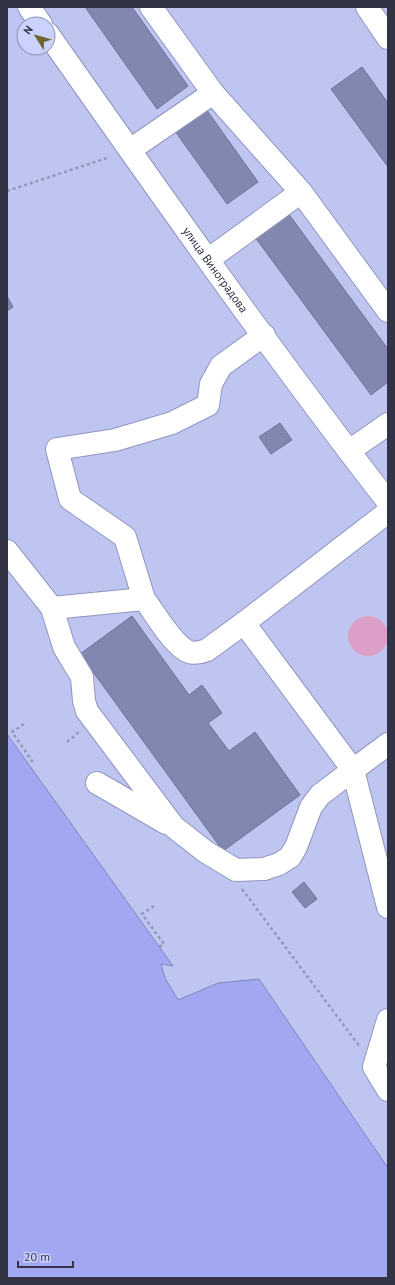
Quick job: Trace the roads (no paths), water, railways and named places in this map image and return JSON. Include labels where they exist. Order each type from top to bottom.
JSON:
[{"type":"main road","points":[[29,7],[35,16]]},
{"type":"main road","points":[[151,7],[213,93],[301,192],[388,312]]},
{"type":"main road","points":[[367,7],[388,38]]},
{"type":"main road","name":"улица Виноградова","points":[[56,45],[349,452],[388,502]]},
{"type":"main road","points":[[130,150],[213,93]]},
{"type":"main road","points":[[209,259],[301,192]]},
{"type":"main road","points":[[264,335],[221,366],[211,384],[208,405],[172,423],[114,440],[57,449],[70,499],[125,537],[144,599],[180,647],[190,653],[207,650],[388,512]]},
{"type":"main road","points":[[349,452],[388,424]]},
{"type":"main road","points":[[7,551],[52,608],[64,647],[82,677],[84,701],[88,711],[174,827]]},
{"type":"main road","points":[[52,608],[144,599]]},
{"type":"main road","points":[[244,623],[353,770],[388,907]]},
{"type":"main road","points":[[97,783],[174,827],[206,852],[236,870],[251,870],[279,864],[290,857],[296,847],[311,807],[320,795],[388,744]]},
{"type":"main road","points":[[388,1020],[374,1067],[388,1090]]},
{"type":"water","points":[[7,734],[173,966],[161,964],[165,978],[178,1000],[218,983],[259,979],[388,1168],[388,1278],[7,1278]]}]
